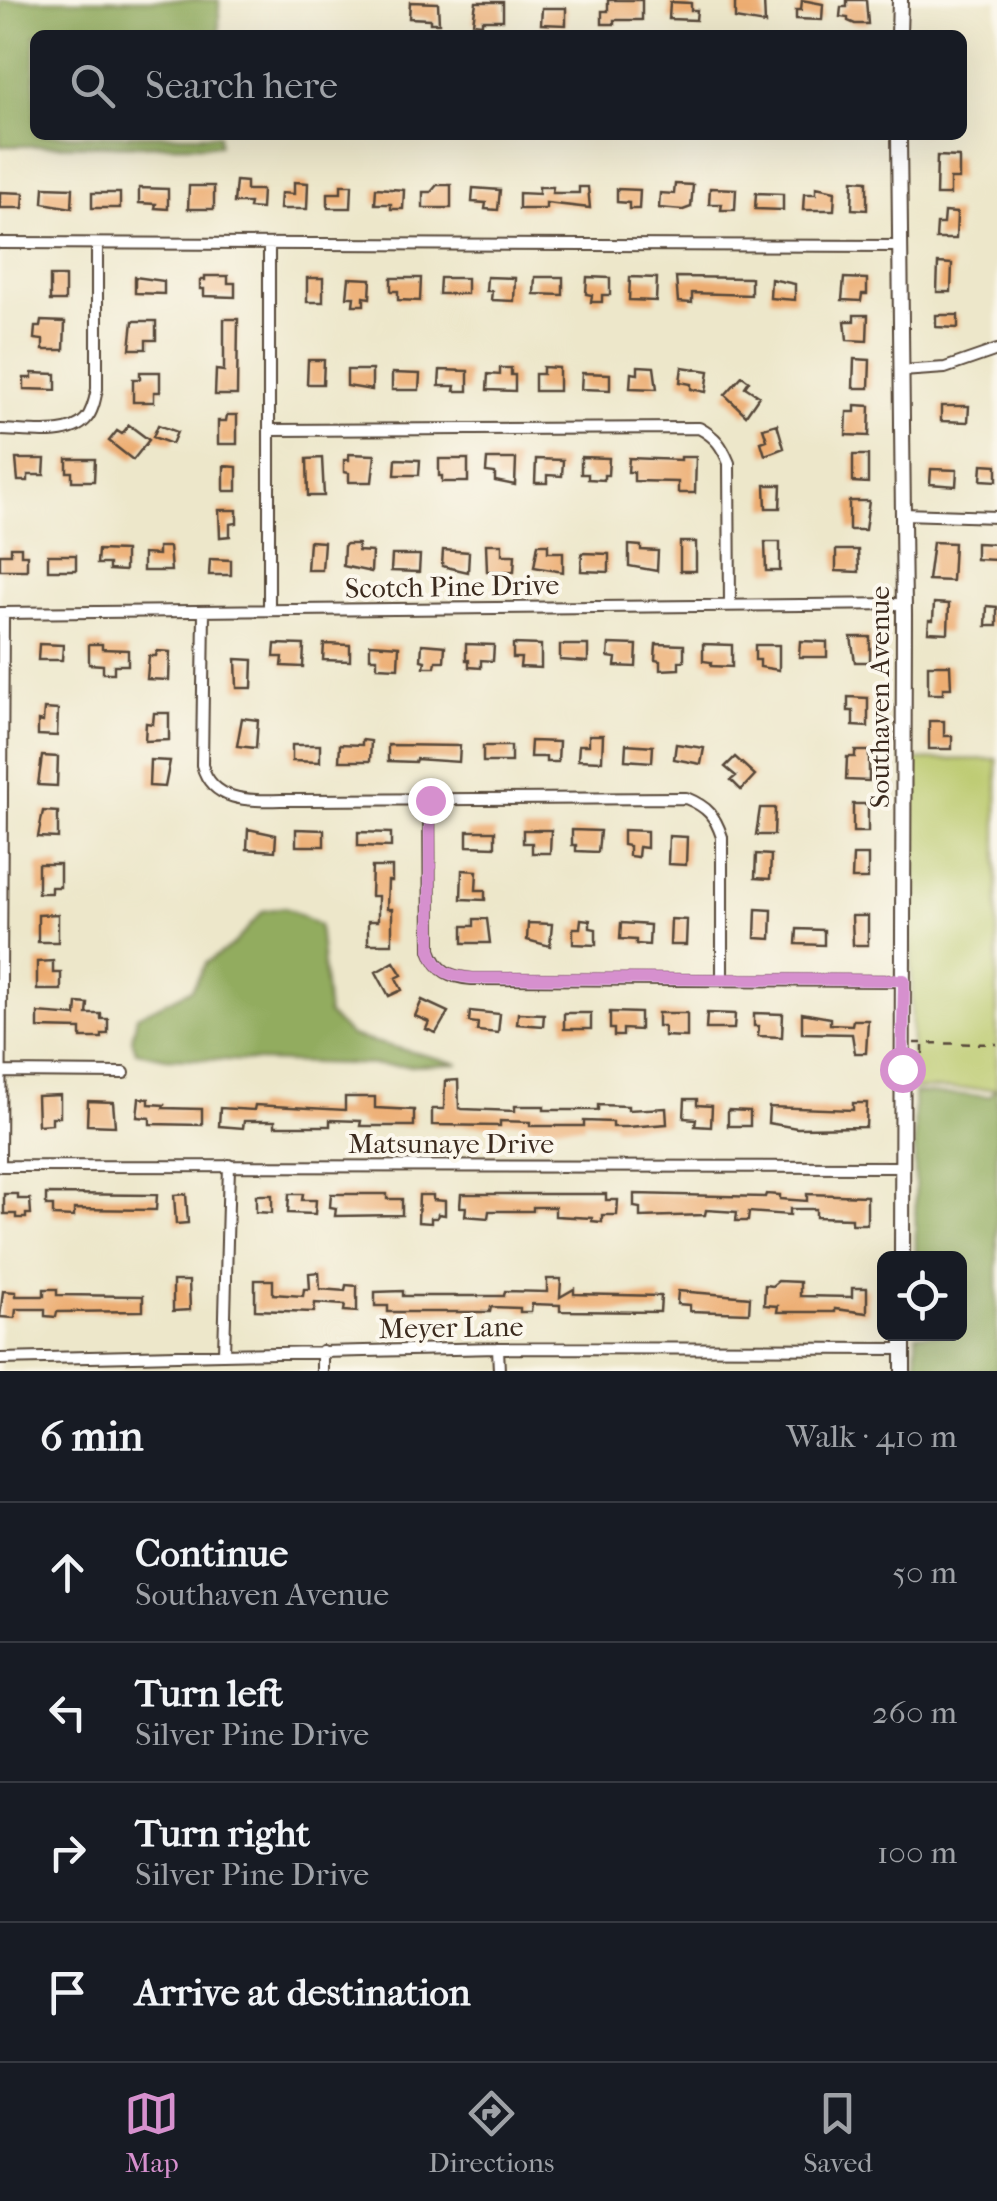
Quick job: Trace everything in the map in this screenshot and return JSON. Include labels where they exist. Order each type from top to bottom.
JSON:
[{"type":"street","points":[[899,30],[900,0]]},
{"type":"street","name":"Southaven Avenue","points":[[899,140],[904,604],[902,1251]]},
{"type":"street","points":[[0,244],[900,246]]},
{"type":"street","points":[[0,430],[75,428],[93,406],[97,389],[97,244]]},
{"type":"street","points":[[269,244],[269,610]]},
{"type":"street","points":[[902,371],[945,368],[997,350]]},
{"type":"street","points":[[270,430],[699,428],[722,446],[729,463],[730,606]]},
{"type":"street","points":[[903,514],[997,517]]},
{"type":"street","name":"Scotch Pine Drive","points":[[2,613],[904,604]]},
{"type":"street","points":[[204,611],[202,765],[207,781],[216,791],[243,798],[686,798],[716,816],[722,837],[722,980]]},
{"type":"street","points":[[0,1166],[2,613]]},
{"type":"street","points":[[430,800],[430,950],[435,965],[446,974],[472,978],[904,980]]},
{"type":"street","points":[[0,1072],[124,1073]]},
{"type":"street","points":[[224,1354],[229,1165]]},
{"type":"street","name":"Matsunaye Drive","points":[[0,1166],[901,1168]]},
{"type":"street","points":[[903,1341],[903,1371]]},
{"type":"street","name":"Meyer Lane","points":[[3,1363],[322,1351],[903,1341]]},
{"type":"street","points":[[498,1348],[498,1371]]},
{"type":"street","points":[[322,1351],[322,1371]]},
{"type":"path","points":[[923,1069],[922,1044],[997,1044]]},
{"type":"green space","points":[[0,0],[219,0],[219,30],[30,30],[30,140],[219,140],[219,145],[0,146]]},
{"type":"green space","points":[[997,759],[997,1089],[912,1089],[910,760]]},
{"type":"green space","points":[[284,907],[319,925],[328,1015],[351,1036],[459,1064],[410,1066],[166,1058],[136,1052],[132,1039],[137,1016],[192,989],[206,963],[232,946],[263,911]]},
{"type":"green space","points":[[997,1087],[997,1371],[917,1371],[916,1341],[967,1341],[967,1251],[916,1251],[914,1093],[989,1096]]},
{"type":"building","points":[[608,0],[642,0],[642,20],[602,24],[602,11],[608,11]]},
{"type":"building","points":[[764,0],[765,24],[735,19],[735,3]]},
{"type":"building","points":[[802,0],[823,4],[822,20],[796,19]]},
{"type":"building","points":[[847,0],[866,0],[868,24],[855,24],[840,17]]},
{"type":"building","points":[[410,2],[438,3],[439,23],[409,18]]},
{"type":"building","points":[[476,2],[503,2],[503,20],[473,23]]},
{"type":"building","points":[[670,2],[691,3],[691,10],[697,10],[696,20],[669,19]]},
{"type":"building","points":[[542,8],[566,8],[566,25],[541,24]]},
{"type":"building","points":[[937,156],[959,157],[959,179],[950,179],[950,195],[936,195]]},
{"type":"building","points":[[853,180],[867,181],[867,210],[852,209]]},
{"type":"building","points":[[236,181],[246,182],[246,190],[262,190],[261,209],[249,208],[250,203],[234,203]]},
{"type":"building","points":[[294,182],[308,183],[307,209],[280,209],[281,193],[294,194]]},
{"type":"building","points":[[675,184],[693,185],[691,207],[659,208],[660,193],[674,194]]},
{"type":"building","points":[[341,185],[352,185],[351,208],[328,208],[328,193],[341,193]]},
{"type":"building","points":[[437,185],[451,185],[451,208],[423,208],[423,192],[431,192]]},
{"type":"building","points":[[189,186],[214,186],[214,209],[188,209]]},
{"type":"building","points":[[44,187],[73,188],[72,208],[43,203]]},
{"type":"building","points":[[539,187],[553,187],[552,193],[579,193],[579,187],[588,187],[590,208],[546,203],[546,209],[519,209],[519,193],[539,194]]},
{"type":"building","points":[[816,187],[835,191],[834,210],[803,210],[804,194],[816,194]]},
{"type":"building","points":[[139,188],[168,189],[168,209],[139,203]]},
{"type":"building","points":[[376,188],[404,190],[403,209],[375,204]]},
{"type":"building","points":[[473,188],[500,190],[498,210],[485,209],[486,203],[472,202]]},
{"type":"building","points":[[710,188],[736,189],[735,210],[721,210],[722,204],[709,204]]},
{"type":"building","points":[[617,189],[640,190],[639,209],[629,209],[629,203],[617,202]]},
{"type":"building","points":[[0,192],[24,193],[23,208],[0,208]]},
{"type":"building","points":[[92,193],[120,193],[120,208],[92,208]]},
{"type":"building","points":[[756,193],[783,194],[783,210],[755,209]]},
{"type":"building","points":[[944,212],[957,213],[956,239],[936,239],[937,224],[943,224]]},
{"type":"building","points":[[938,263],[952,264],[951,292],[937,292]]},
{"type":"building","points":[[50,276],[65,276],[65,301],[50,301]]},
{"type":"building","points":[[205,276],[228,276],[228,283],[235,283],[235,297],[204,296],[200,280],[205,280]]},
{"type":"building","points":[[135,277],[164,281],[164,294],[135,293]]},
{"type":"building","points":[[487,277],[515,278],[514,301],[491,300],[492,291],[486,291]]},
{"type":"building","points":[[535,277],[563,277],[563,295],[534,294]]},
{"type":"building","points":[[587,277],[610,278],[610,295],[602,295],[602,302],[591,302],[592,295],[586,294]]},
{"type":"building","points":[[630,277],[657,278],[656,301],[629,300]]},
{"type":"building","points":[[676,277],[751,278],[751,295],[692,293],[692,303],[678,302]]},
{"type":"building","points":[[307,278],[323,278],[323,302],[307,302]]},
{"type":"building","points":[[349,278],[371,279],[370,298],[364,297],[364,305],[353,305],[354,297],[347,297]]},
{"type":"building","points":[[391,278],[421,278],[420,301],[398,300],[398,291],[391,291]]},
{"type":"building","points":[[440,278],[467,278],[467,294],[439,294]]},
{"type":"building","points":[[844,278],[867,279],[867,294],[862,294],[861,301],[842,300]]},
{"type":"building","points":[[771,279],[795,284],[795,300],[770,298]]},
{"type":"building","points":[[854,315],[868,315],[867,341],[847,340],[845,321],[854,321]]},
{"type":"building","points":[[936,315],[958,315],[958,328],[936,327]]},
{"type":"building","points":[[224,319],[238,319],[237,395],[215,395],[216,370],[224,371]]},
{"type":"building","points":[[41,321],[65,322],[64,350],[43,350],[43,340],[34,339],[35,327],[40,327]]},
{"type":"building","points":[[133,321],[156,321],[156,340],[146,340],[146,349],[130,349]]},
{"type":"building","points":[[854,359],[870,360],[869,388],[853,388]]},
{"type":"building","points":[[308,360],[324,360],[323,384],[307,384]]},
{"type":"building","points":[[638,366],[654,367],[657,389],[630,388],[631,373],[638,374]]},
{"type":"building","points":[[543,367],[559,368],[559,391],[535,391],[535,374],[543,374]]},
{"type":"building","points":[[682,367],[709,371],[706,392],[680,382]]},
{"type":"building","points":[[500,368],[511,368],[515,391],[487,390],[488,374],[500,375]]},
{"type":"building","points":[[347,370],[372,370],[372,390],[347,386]]},
{"type":"building","points":[[440,370],[468,371],[468,391],[439,386]]},
{"type":"building","points":[[140,372],[160,372],[160,392],[154,392],[154,402],[133,402],[133,379],[140,379]]},
{"type":"building","points":[[32,373],[56,374],[56,390],[24,389],[24,378],[32,378]]},
{"type":"building","points":[[392,373],[420,374],[419,390],[392,390]]},
{"type":"building","points":[[582,373],[610,374],[610,390],[581,389]]},
{"type":"building","points":[[742,376],[749,381],[745,387],[759,396],[746,415],[725,395]]},
{"type":"building","points":[[855,405],[870,406],[869,436],[846,435],[847,412],[855,412]]},
{"type":"building","points":[[941,406],[969,406],[968,422],[941,421]]},
{"type":"building","points":[[227,415],[237,415],[237,444],[218,444],[218,421],[226,421]]},
{"type":"building","points":[[777,424],[784,448],[765,455],[761,442],[767,440],[763,428]]},
{"type":"building","points":[[129,425],[149,440],[133,460],[109,441]]},
{"type":"building","points":[[158,425],[177,432],[172,444],[153,437]]},
{"type":"building","points":[[349,454],[375,455],[372,482],[349,482],[344,460],[349,460]]},
{"type":"building","points":[[853,455],[868,455],[868,483],[853,482]]},
{"type":"building","points":[[581,457],[609,458],[604,480],[588,479],[588,474],[581,474]]},
{"type":"building","points":[[696,457],[695,493],[678,493],[678,482],[634,481],[634,472],[628,472],[629,458]]},
{"type":"building","points":[[322,458],[324,496],[308,496],[307,459]]},
{"type":"building","points":[[16,459],[45,459],[44,475],[28,475],[28,481],[18,481]]},
{"type":"building","points":[[67,459],[95,459],[94,481],[72,481]]},
{"type":"building","points":[[396,459],[420,460],[419,475],[395,475]]},
{"type":"building","points":[[439,459],[468,459],[468,482],[442,482]]},
{"type":"building","points":[[487,459],[516,459],[515,485],[495,481],[495,473],[486,472]]},
{"type":"building","points":[[536,459],[563,460],[562,476],[547,475],[547,483],[535,483]]},
{"type":"building","points":[[982,464],[997,465],[997,481],[981,480]]},
{"type":"building","points":[[224,466],[237,467],[237,491],[224,491]]},
{"type":"building","points":[[931,469],[957,470],[956,486],[930,484]]},
{"type":"building","points":[[765,485],[781,485],[780,508],[766,508]]},
{"type":"building","points":[[849,501],[869,501],[865,530],[849,530]]},
{"type":"building","points":[[219,510],[237,510],[237,523],[230,524],[230,536],[220,537]]},
{"type":"building","points":[[309,541],[324,542],[322,570],[307,570]]},
{"type":"building","points":[[680,542],[696,542],[696,571],[680,571]]},
{"type":"building","points":[[765,542],[780,542],[780,571],[766,571]]},
{"type":"building","points":[[933,542],[954,543],[952,581],[928,580]]},
{"type":"building","points":[[976,543],[997,544],[997,560],[976,559]]},
{"type":"building","points":[[347,544],[358,544],[358,551],[372,552],[371,572],[343,566]]},
{"type":"building","points":[[486,544],[502,544],[502,555],[515,555],[514,572],[487,571]]},
{"type":"building","points":[[538,544],[548,544],[548,552],[563,552],[563,572],[534,567]]},
{"type":"building","points":[[629,545],[658,551],[657,571],[629,566]]},
{"type":"building","points":[[11,547],[21,547],[21,555],[27,555],[27,570],[0,570],[0,554],[11,554]]},
{"type":"building","points":[[158,547],[169,547],[171,571],[143,571],[143,554],[158,555]]},
{"type":"building","points":[[98,550],[125,551],[125,571],[97,564]]},
{"type":"building","points":[[443,550],[469,552],[468,572],[442,566]]},
{"type":"building","points":[[836,550],[858,550],[859,572],[836,571]]},
{"type":"building","points":[[582,553],[609,554],[609,572],[581,571]]},
{"type":"building","points":[[48,555],[76,555],[76,570],[48,570]]},
{"type":"building","points":[[392,555],[420,555],[419,572],[391,571]]},
{"type":"building","points":[[210,559],[231,560],[231,575],[209,575]]},
{"type":"building","points":[[934,603],[949,604],[948,633],[928,632]]},
{"type":"building","points":[[987,606],[997,607],[997,626],[986,626]]},
{"type":"building","points":[[851,637],[870,637],[870,662],[855,662]]},
{"type":"building","points":[[800,641],[827,642],[827,657],[799,657]]},
{"type":"building","points":[[39,644],[63,645],[62,660],[38,660]]},
{"type":"building","points":[[89,644],[128,650],[128,665],[114,665],[114,673],[103,673],[103,665],[89,664]]},
{"type":"building","points":[[275,644],[304,645],[303,667],[282,666],[283,657],[274,657]]},
{"type":"building","points":[[324,644],[350,645],[350,661],[323,660]]},
{"type":"building","points":[[370,644],[399,646],[398,668],[377,667],[377,658],[370,658]]},
{"type":"building","points":[[422,644],[445,646],[444,661],[436,661],[435,667],[424,667]]},
{"type":"building","points":[[466,644],[494,645],[493,661],[481,660],[481,668],[469,667]]},
{"type":"building","points":[[513,644],[541,645],[541,668],[520,667],[521,658],[513,658]]},
{"type":"building","points":[[609,644],[637,645],[636,667],[615,666],[616,658],[608,657]]},
{"type":"building","points":[[656,644],[684,645],[684,661],[679,661],[679,669],[660,670],[660,661],[655,660]]},
{"type":"building","points":[[703,644],[732,645],[732,667],[711,666],[711,662],[703,661]]},
{"type":"building","points":[[560,645],[588,645],[588,662],[560,660]]},
{"type":"building","points":[[755,645],[779,645],[779,670],[760,667],[760,660],[755,660]]},
{"type":"building","points":[[157,651],[170,652],[169,680],[147,679],[149,656],[156,656]]},
{"type":"building","points":[[236,659],[253,660],[252,688],[237,688]]},
{"type":"building","points":[[928,665],[950,665],[951,688],[943,688],[943,694],[928,694]]},
{"type":"building","points":[[848,697],[868,698],[868,727],[853,726]]},
{"type":"building","points":[[44,709],[58,710],[57,736],[38,735],[38,721],[43,722]]},
{"type":"building","points":[[154,713],[169,713],[169,740],[145,741],[146,723],[153,724]]},
{"type":"building","points":[[242,718],[258,720],[256,748],[237,746]]},
{"type":"building","points":[[929,721],[944,721],[944,736],[952,736],[952,749],[929,749]]},
{"type":"building","points":[[589,735],[603,735],[602,761],[578,760],[579,745],[589,745]]},
{"type":"building","points":[[362,740],[371,741],[370,761],[339,761],[340,744],[362,745]]},
{"type":"building","points":[[531,741],[559,742],[558,762],[530,757]]},
{"type":"building","points":[[626,744],[653,746],[652,762],[625,760]]},
{"type":"building","points":[[676,744],[704,748],[701,764],[674,759]]},
{"type":"building","points":[[292,745],[320,745],[320,762],[292,761]]},
{"type":"building","points":[[388,745],[460,746],[459,762],[388,761]]},
{"type":"building","points":[[483,746],[511,746],[511,762],[483,762]]},
{"type":"building","points":[[855,751],[869,751],[869,781],[846,780],[847,757],[855,757]]},
{"type":"building","points":[[42,756],[58,757],[57,786],[38,785]]},
{"type":"building","points":[[735,757],[755,775],[741,790],[731,780],[736,776],[725,767]]},
{"type":"building","points":[[150,760],[170,761],[165,787],[149,786]]},
{"type":"building","points":[[853,804],[868,804],[868,832],[853,832]]},
{"type":"building","points":[[760,808],[775,808],[774,835],[756,835]]},
{"type":"building","points":[[43,811],[58,812],[58,838],[38,837]]},
{"type":"building","points":[[248,829],[276,835],[275,851],[247,849]]},
{"type":"building","points":[[296,829],[324,830],[324,846],[296,846]]},
{"type":"building","points":[[523,830],[551,830],[550,853],[532,853],[532,843],[523,843]]},
{"type":"building","points":[[572,830],[600,831],[598,852],[576,851]]},
{"type":"building","points":[[623,830],[647,831],[647,848],[639,847],[638,857],[629,856],[629,846],[623,845]]},
{"type":"building","points":[[467,831],[495,831],[495,847],[467,846]]},
{"type":"building","points":[[358,832],[391,833],[391,847],[358,846]]},
{"type":"building","points":[[669,836],[687,837],[686,865],[668,864]]},
{"type":"building","points":[[756,854],[771,855],[770,879],[755,878]]},
{"type":"building","points":[[853,855],[868,855],[868,879],[852,879]]},
{"type":"building","points":[[38,864],[60,864],[60,887],[51,887],[51,893],[38,893]]},
{"type":"building","points":[[372,867],[392,867],[387,909],[392,909],[392,944],[368,944],[368,921],[378,921],[378,896],[371,896]]},
{"type":"building","points":[[462,870],[477,871],[476,890],[485,890],[485,900],[461,899]]},
{"type":"building","points":[[756,909],[772,910],[771,939],[755,938]]},
{"type":"building","points":[[58,914],[58,942],[38,942],[38,915]]},
{"type":"building","points":[[852,916],[868,916],[868,945],[853,945]]},
{"type":"building","points":[[474,919],[487,919],[490,943],[463,943],[463,926],[474,926]]},
{"type":"building","points":[[581,919],[590,920],[590,928],[596,929],[596,945],[573,944],[573,928],[580,928]]},
{"type":"building","points":[[671,919],[687,920],[686,945],[670,945]]},
{"type":"building","points":[[528,923],[552,924],[550,946],[527,940]]},
{"type":"building","points":[[621,923],[650,925],[649,945],[620,939]]},
{"type":"building","points":[[797,929],[824,930],[824,945],[796,944]]},
{"type":"building","points":[[53,961],[53,973],[61,973],[61,990],[37,990],[37,962]]},
{"type":"building","points":[[394,962],[402,975],[396,978],[402,990],[389,996],[376,972]]},
{"type":"building","points":[[422,1000],[448,1012],[436,1033],[426,1029],[429,1022],[415,1016]]},
{"type":"building","points":[[77,1003],[88,1004],[87,1014],[101,1014],[101,1019],[108,1019],[108,1034],[102,1034],[102,1038],[81,1038],[81,1029],[38,1028],[38,1013],[76,1016]]},
{"type":"building","points":[[470,1011],[500,1014],[498,1033],[477,1031],[478,1023],[469,1022]]},
{"type":"building","points":[[610,1012],[640,1013],[640,1030],[623,1029],[623,1036],[614,1036]]},
{"type":"building","points":[[518,1013],[544,1014],[543,1026],[517,1024]]},
{"type":"building","points":[[564,1013],[591,1013],[591,1029],[564,1029]]},
{"type":"building","points":[[658,1013],[687,1013],[687,1037],[664,1036],[664,1026],[658,1026]]},
{"type":"building","points":[[707,1013],[735,1014],[734,1029],[706,1029]]},
{"type":"building","points":[[754,1013],[783,1014],[782,1037],[758,1036]]},
{"type":"building","points":[[802,1013],[830,1018],[830,1024],[852,1025],[853,1020],[868,1020],[866,1053],[855,1053],[852,1034],[802,1033]]},
{"type":"building","points":[[458,1080],[462,1109],[515,1111],[515,1106],[544,1106],[544,1110],[598,1110],[598,1105],[628,1106],[628,1110],[666,1108],[667,1124],[613,1127],[613,1122],[584,1121],[584,1126],[530,1126],[530,1122],[500,1121],[500,1126],[432,1125],[432,1109],[444,1109],[445,1081]]},
{"type":"building","points":[[60,1095],[60,1117],[52,1117],[52,1124],[38,1125],[37,1096]]},
{"type":"building","points":[[345,1097],[375,1097],[375,1108],[414,1110],[414,1126],[360,1126],[361,1121],[330,1120],[330,1126],[275,1126],[275,1121],[244,1121],[243,1128],[219,1126],[220,1108],[254,1110],[255,1105],[345,1110]]},
{"type":"building","points":[[139,1098],[149,1099],[149,1104],[164,1105],[163,1108],[202,1109],[202,1125],[150,1124],[150,1118],[137,1117]]},
{"type":"building","points":[[685,1099],[697,1099],[697,1105],[712,1106],[711,1127],[695,1126],[696,1119],[684,1118]]},
{"type":"building","points":[[88,1101],[113,1102],[115,1126],[87,1125]]},
{"type":"building","points":[[853,1103],[867,1103],[866,1127],[797,1128],[768,1123],[769,1107],[853,1110]]},
{"type":"building","points":[[728,1110],[750,1111],[750,1126],[728,1126]]},
{"type":"building","points":[[4,1194],[30,1199],[31,1214],[16,1218],[16,1214],[4,1214]]},
{"type":"building","points":[[46,1194],[157,1195],[156,1210],[74,1209],[74,1217],[53,1216],[53,1206],[46,1206]]},
{"type":"building","points":[[186,1194],[188,1223],[176,1224],[174,1195]]},
{"type":"building","points":[[289,1194],[303,1194],[302,1200],[316,1200],[315,1214],[288,1213]]},
{"type":"building","points":[[331,1194],[387,1194],[387,1199],[402,1199],[402,1215],[335,1216],[336,1208],[330,1207]]},
{"type":"building","points":[[461,1194],[606,1194],[606,1200],[618,1200],[617,1215],[602,1215],[602,1222],[555,1216],[555,1207],[533,1207],[533,1211],[489,1211],[488,1218],[465,1216],[466,1207],[460,1207]]},
{"type":"building","points":[[634,1194],[766,1194],[807,1201],[807,1194],[867,1196],[867,1224],[852,1224],[852,1218],[816,1217],[816,1209],[790,1209],[790,1215],[749,1212],[748,1221],[736,1221],[737,1212],[706,1210],[705,1215],[640,1217],[640,1208],[634,1207]]},
{"type":"building","points":[[256,1195],[272,1195],[272,1213],[256,1212]]},
{"type":"building","points":[[419,1195],[433,1195],[433,1200],[445,1201],[445,1215],[431,1218],[431,1223],[418,1222]]},
{"type":"building","points":[[319,1272],[320,1289],[345,1291],[346,1285],[357,1286],[357,1312],[344,1311],[345,1305],[315,1303],[314,1312],[255,1310],[255,1280],[273,1280],[273,1294],[303,1296],[304,1289],[310,1289],[309,1273]]},
{"type":"building","points":[[547,1279],[561,1279],[560,1297],[574,1289],[574,1294],[661,1296],[660,1312],[560,1311],[560,1305],[532,1304],[531,1312],[491,1307],[490,1312],[388,1312],[388,1306],[375,1306],[375,1292],[403,1291],[403,1296],[504,1296],[505,1291],[547,1292]]},
{"type":"building","points":[[173,1281],[189,1281],[190,1310],[173,1311]]},
{"type":"building","points":[[778,1281],[800,1282],[800,1296],[852,1297],[852,1288],[867,1288],[867,1313],[835,1309],[777,1312],[778,1306],[764,1305],[765,1285],[772,1286]]},
{"type":"building","points":[[44,1289],[57,1289],[57,1295],[143,1296],[143,1311],[57,1312],[56,1317],[45,1316],[45,1309],[16,1309],[15,1318],[0,1317],[3,1291],[16,1292],[16,1296],[44,1296]]},
{"type":"building","points":[[678,1291],[750,1297],[749,1313],[690,1311],[690,1305],[677,1304]]},
{"type":"route","points":[[430,800],[430,950],[435,965],[446,974],[472,978],[904,980],[902,1069]]}]
